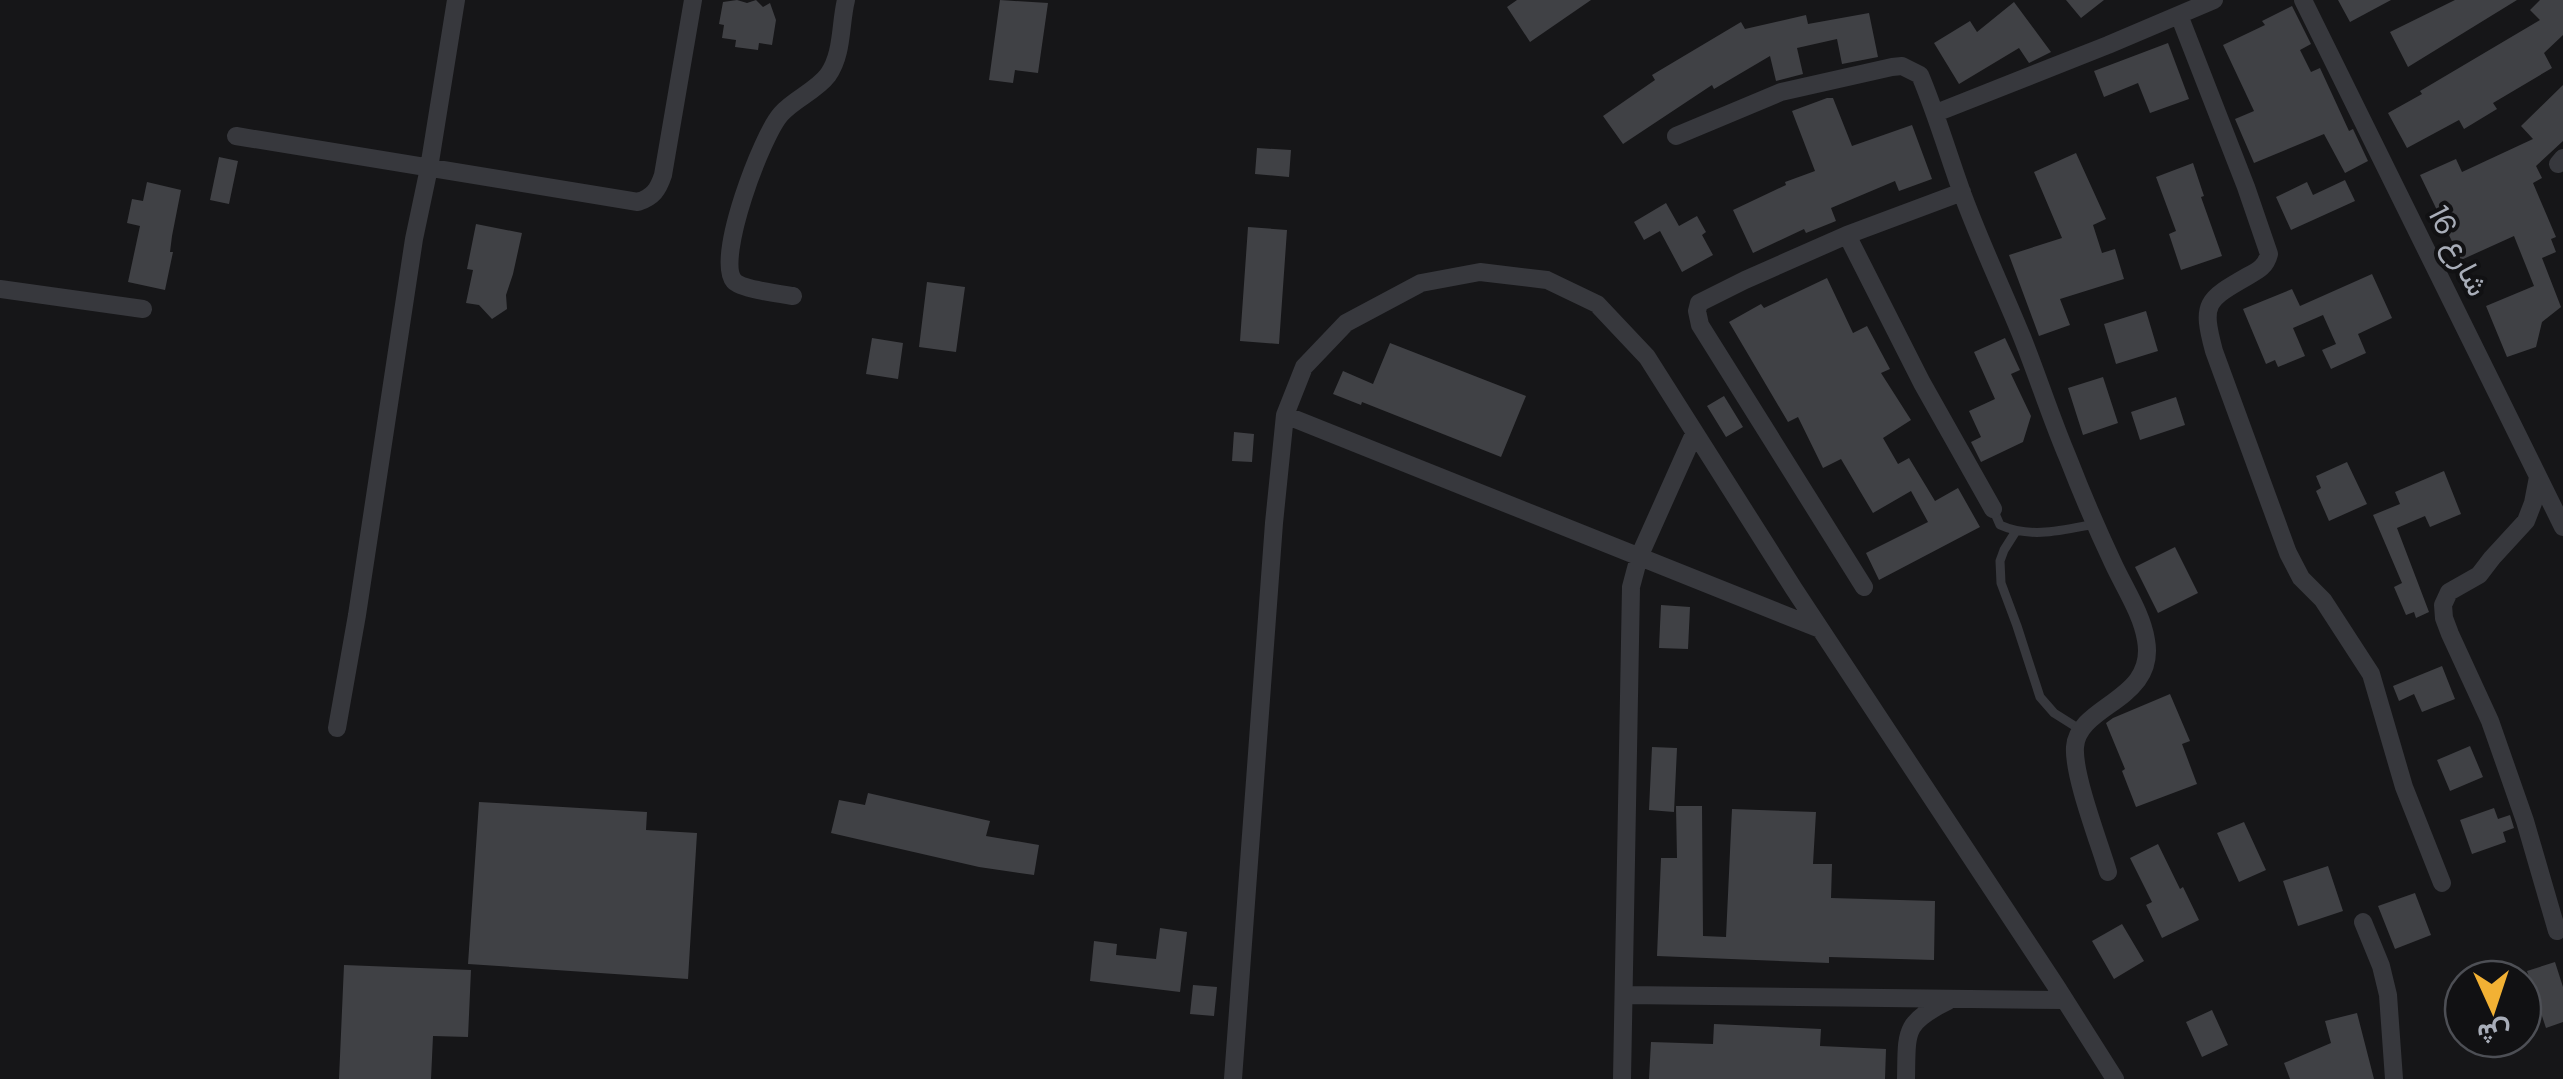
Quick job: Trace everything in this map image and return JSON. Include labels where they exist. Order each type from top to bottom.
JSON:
[{"type":"street","points":[[337,728],[456,0]]},
{"type":"street","points":[[236,136],[638,202],[659,189],[663,176],[693,0]]},
{"type":"street","points":[[793,296],[740,285],[732,280],[728,269],[745,189],[768,131],[781,114],[828,75],[836,60],[846,0]]},
{"type":"street","points":[[1936,113],[2214,0]]},
{"type":"street","name":"شارع 16","points":[[2303,0],[2563,527]]},
{"type":"street","points":[[2180,14],[2268,254],[2266,263],[2258,270],[2213,298],[2207,326],[2214,352],[2288,554],[2300,578],[2323,600],[2371,674],[2404,787],[2442,883]]},
{"type":"street","points":[[1676,136],[1781,92],[1892,67],[1902,66],[1920,75],[1962,192],[2146,640],[2147,657],[2140,680],[2082,730],[2074,748],[2108,872]]},
{"type":"street","points":[[1864,587],[1700,325],[1696,312],[1706,298],[1847,234],[1962,192]]},
{"type":"street","points":[[1847,234],[1922,383],[1992,509]]},
{"type":"street","points":[[1233,1079],[1285,416],[1304,367],[1346,322],[1421,283],[1480,272],[1547,280],[1597,304],[1647,357],[2115,1079]]},
{"type":"street","points":[[0,289],[143,309]]},
{"type":"street","points":[[1285,416],[1821,630]]},
{"type":"street","points":[[1622,1079],[1631,587],[1639,557],[1694,434]]},
{"type":"street","points":[[2538,476],[2526,520],[2479,575],[2449,592],[2443,606],[2450,634],[2490,721],[2525,820],[2560,939]]},
{"type":"street","points":[[2560,939],[2558,916],[2563,910]]},
{"type":"street","points":[[2363,922],[2388,995],[2394,1079]]},
{"type":"street","points":[[1625,995],[2064,1000]]},
{"type":"street","points":[[1906,1079],[1908,1033],[1915,1020],[1953,999]]},
{"type":"lane","points":[[1992,509],[2000,524],[2016,531],[2050,532],[2096,524]]},
{"type":"lane","points":[[2016,531],[2000,561],[2001,583],[2040,697],[2054,713],[2082,730]]},
{"type":"building","points":[[756,0],[763,7],[770,3],[776,20],[772,45],[759,43],[758,50],[735,47],[736,40],[722,38],[724,25],[719,24],[723,2]]},
{"type":"building","points":[[1000,0],[1048,3],[1038,73],[1015,70],[1013,83],[989,80]]},
{"type":"building","points":[[1517,0],[1591,0],[1530,42],[1507,7]]},
{"type":"building","points":[[2066,0],[2104,0],[2081,18]]},
{"type":"building","points":[[2338,0],[2391,0],[2350,22]]},
{"type":"building","points":[[2455,0],[2517,0],[2408,67],[2390,32]]},
{"type":"building","points":[[2540,0],[2563,0],[2563,35],[2544,53],[2552,68],[2493,103],[2497,109],[2464,129],[2459,120],[2407,148],[2388,113],[2540,20],[2530,10]]},
{"type":"building","points":[[2014,2],[2051,52],[2029,63],[2019,48],[1959,84],[1934,43],[1970,21],[1977,32]]},
{"type":"building","points":[[2292,6],[2311,44],[2300,50],[2311,72],[2320,68],[2349,131],[2353,129],[2368,161],[2345,173],[2324,134],[2254,163],[2235,119],[2254,111],[2223,45],[2265,25],[2262,21]]},
{"type":"building","points":[[1869,13],[1878,57],[1842,64],[1837,39],[1797,48],[1803,74],[1776,81],[1770,56],[1714,89],[1712,85],[1623,144],[1603,116],[1655,80],[1652,75],[1741,22],[1745,29],[1806,15],[1808,24]]},
{"type":"building","points":[[2168,43],[2189,99],[2150,113],[2138,83],[2104,97],[2094,71]]},
{"type":"building","points":[[2563,85],[2563,141],[2536,166],[2542,178],[2533,183],[2556,237],[2551,239],[2556,252],[2542,258],[2561,307],[2542,322],[2536,347],[2507,357],[2486,306],[2534,286],[2514,236],[2461,260],[2420,175],[2456,159],[2462,172],[2533,139],[2521,126]]},
{"type":"building","points":[[1833,98],[1852,146],[1912,125],[1932,179],[1899,191],[1895,181],[1831,208],[1836,221],[1806,233],[1804,229],[1753,253],[1733,210],[1815,171],[1792,111]]},
{"type":"building","points":[[1257,148],[1291,150],[1289,177],[1255,174]]},
{"type":"building","points":[[2076,153],[2106,219],[2093,225],[2102,253],[2115,249],[2124,279],[2060,299],[2070,325],[2039,336],[2009,255],[2062,238],[2034,172]]},
{"type":"building","points":[[219,157],[238,161],[229,204],[210,200]]},
{"type":"building","points":[[2193,163],[2222,256],[2181,270],[2169,234],[2176,231],[2156,177]]},
{"type":"building","points":[[2345,180],[2355,201],[2291,230],[2276,197],[2307,182],[2313,195]]},
{"type":"building","points":[[147,182],[181,190],[165,290],[128,282],[140,226],[127,223],[132,199],[143,201]]},
{"type":"building","points":[[1666,203],[1679,226],[1697,216],[1713,255],[1682,272],[1660,231],[1644,240],[1634,222]]},
{"type":"building","points":[[476,224],[522,233],[506,295],[507,309],[492,319],[479,305],[466,303],[473,270],[467,269]]},
{"type":"building","points":[[1248,227],[1287,230],[1279,344],[1240,341]]},
{"type":"building","points":[[2372,274],[2392,318],[2358,334],[2366,353],[2331,369],[2322,350],[2336,344],[2323,315],[2293,328],[2305,356],[2278,367],[2275,360],[2266,364],[2243,309],[2292,289],[2300,306]]},
{"type":"building","points":[[1827,278],[1853,333],[1867,326],[1890,369],[1881,373],[1911,420],[1883,438],[1898,464],[1909,458],[1935,501],[1958,488],[1980,527],[1879,580],[1866,553],[1928,522],[1911,491],[1873,513],[1841,459],[1823,468],[1798,417],[1788,422],[1729,322],[1761,304],[1764,308]]},
{"type":"building","points":[[927,282],[965,287],[956,352],[919,347]]},
{"type":"building","points":[[2146,311],[2158,351],[2116,364],[2104,324]]},
{"type":"building","points":[[872,338],[903,343],[898,379],[866,374]]},
{"type":"building","points":[[2005,338],[2020,370],[2011,374],[2031,416],[2023,442],[1981,462],[1971,442],[1981,437],[1969,411],[1995,399],[1974,352]]},
{"type":"building","points":[[1390,343],[1526,396],[1501,457],[1333,394],[1343,371],[1373,384]]},
{"type":"building","points":[[2103,377],[2118,423],[2083,435],[2068,388]]},
{"type":"building","points":[[1724,396],[1743,427],[1726,437],[1707,406]]},
{"type":"building","points":[[2176,397],[2185,425],[2140,440],[2131,412]]},
{"type":"building","points":[[1234,432],[1254,434],[1252,462],[1232,461]]},
{"type":"building","points":[[2347,462],[2367,504],[2329,521],[2316,491],[2321,488],[2316,476]]},
{"type":"building","points":[[2444,471],[2461,514],[2430,527],[2425,516],[2397,528],[2429,612],[2416,618],[2414,612],[2406,615],[2394,587],[2402,583],[2373,515],[2400,504],[2395,492]]},
{"type":"building","points":[[2175,547],[2198,593],[2158,613],[2135,567]]},
{"type":"building","points":[[1661,605],[1690,607],[1688,649],[1659,648]]},
{"type":"building","points":[[2442,666],[2455,699],[2422,712],[2414,694],[2399,701],[2393,686]]},
{"type":"building","points":[[2170,694],[2190,741],[2182,744],[2197,784],[2136,807],[2106,723]]},
{"type":"building","points":[[2470,746],[2483,777],[2450,791],[2437,760]]},
{"type":"building","points":[[1652,747],[1677,748],[1674,812],[1649,810]]},
{"type":"building","points":[[868,793],[990,821],[986,836],[1039,845],[1034,875],[979,867],[831,833],[839,800],[865,805]]},
{"type":"building","points":[[479,802],[647,812],[646,830],[697,833],[688,979],[468,964]]},
{"type":"building","points":[[1676,806],[1702,806],[1703,936],[1726,937],[1732,809],[1816,812],[1813,864],[1832,864],[1831,898],[1935,901],[1934,960],[1829,957],[1829,963],[1657,956],[1661,858],[1677,858]]},
{"type":"building","points":[[2494,808],[2498,819],[2510,815],[2514,828],[2503,832],[2506,842],[2472,854],[2460,820]]},
{"type":"building","points":[[2244,822],[2266,870],[2239,882],[2217,833]]},
{"type":"building","points":[[2158,844],[2199,920],[2162,938],[2146,905],[2152,902],[2130,858]]},
{"type":"building","points":[[2328,866],[2343,911],[2298,926],[2283,881]]},
{"type":"building","points":[[2415,893],[2431,935],[2395,949],[2378,906]]},
{"type":"building","points":[[2122,924],[2144,961],[2114,979],[2092,941]]},
{"type":"building","points":[[1160,928],[1187,932],[1180,992],[1090,981],[1094,941],[1117,944],[1116,955],[1156,959]]},
{"type":"building","points":[[2555,962],[2563,987],[2563,1022],[2546,1028],[2543,1019],[2543,966]]},
{"type":"building","points":[[344,965],[471,970],[468,1037],[433,1036],[431,1079],[339,1079]]},
{"type":"building","points":[[1193,985],[1217,987],[1214,1016],[1190,1014]]},
{"type":"building","points":[[2212,1010],[2228,1045],[2202,1057],[2186,1022]]},
{"type":"building","points":[[2357,1013],[2374,1079],[2290,1079],[2284,1063],[2331,1043],[2325,1021]]},
{"type":"building","points":[[1714,1024],[1821,1029],[1820,1046],[1886,1049],[1885,1079],[1649,1079],[1651,1042],[1713,1044]]}]
